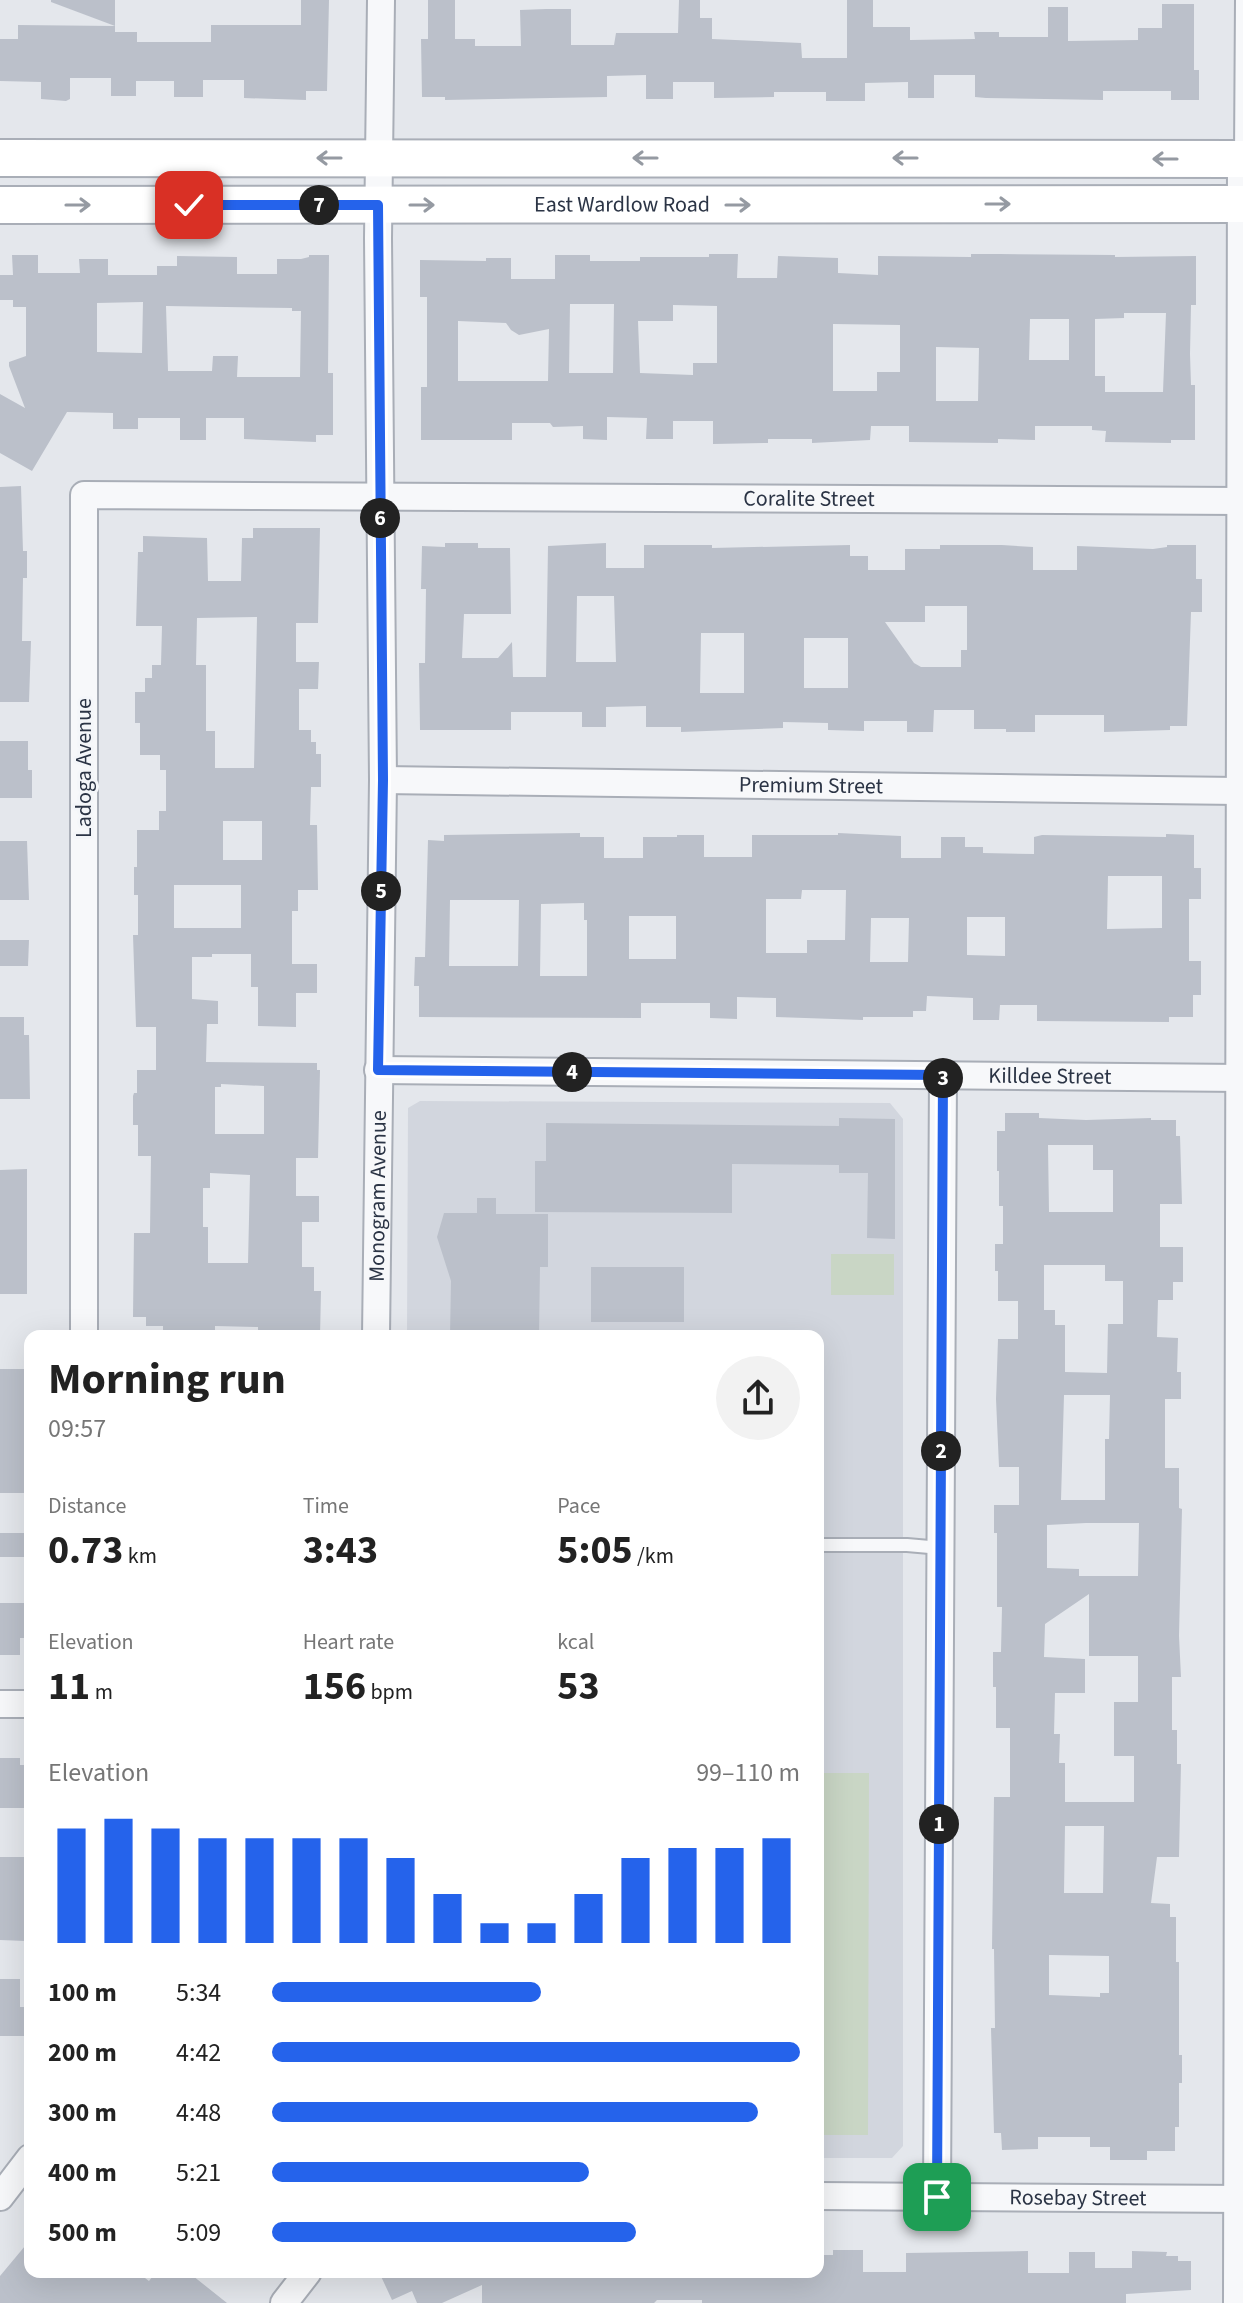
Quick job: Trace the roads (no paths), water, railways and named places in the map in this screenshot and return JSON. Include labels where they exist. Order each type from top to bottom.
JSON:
[{"type":"main road","points":[[0,158],[1242,159]]},
{"type":"main road","name":"East Wardlow Road","points":[[0,205],[1242,204]]},
{"type":"street","name":"Monogram Avenue","points":[[376,1330],[383,780],[378,205],[381,0]]},
{"type":"street","points":[[1237,2303],[1240,2199],[1241,1078],[1238,791],[1242,159]]},
{"type":"street","name":"Ladoga Avenue","points":[[84,1330],[84,495],[379,497]]},
{"type":"street","name":"Coralite Street","points":[[379,497],[1240,501]]},
{"type":"street","name":"Premium Street","points":[[383,780],[1238,791]]},
{"type":"street","name":"Killdee Street","points":[[378,1070],[1241,1078]]},
{"type":"street","points":[[937,2197],[943,1075]]},
{"type":"street","points":[[0,1704],[24,1704]]},
{"type":"street","points":[[0,2197],[24,2166]]},
{"type":"street","name":"Rosebay Street","points":[[824,2196],[1240,2199]]},
{"type":"street","points":[[284,2303],[303,2278]]},
{"type":"lane","points":[[1242,0],[1242,159]]},
{"type":"lane","points":[[824,1545],[941,1548]]}]
